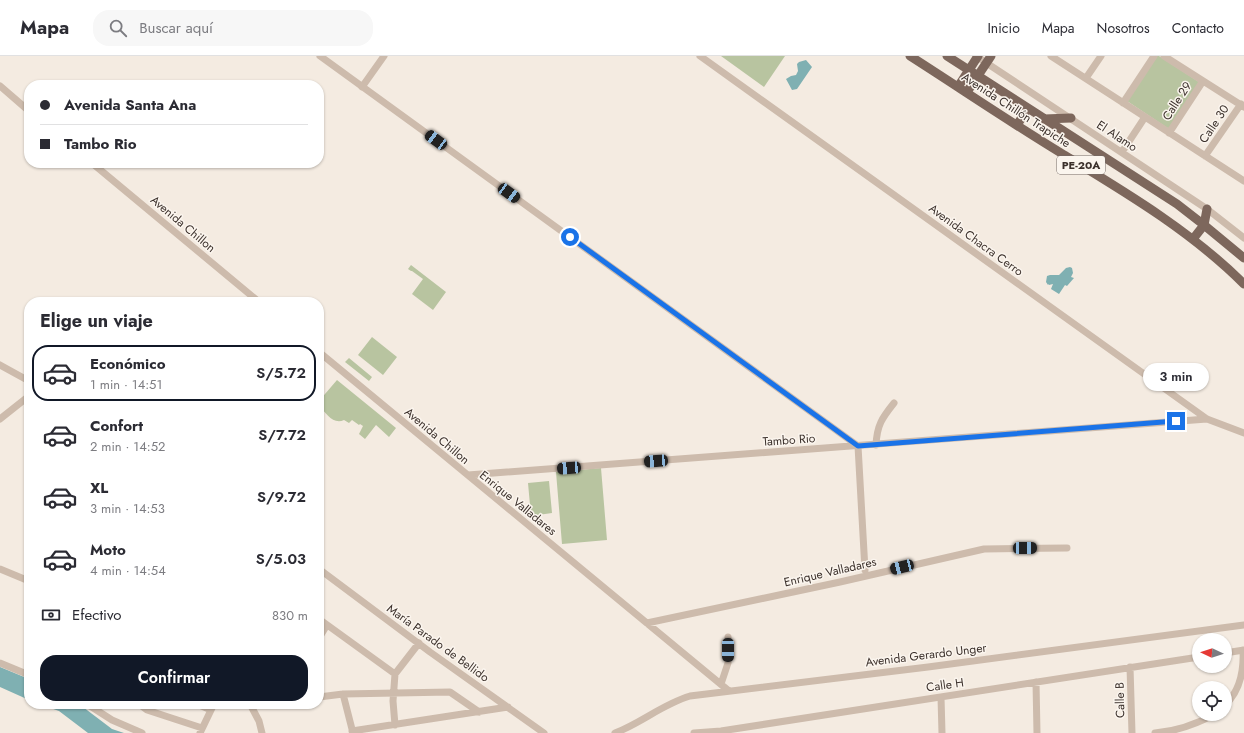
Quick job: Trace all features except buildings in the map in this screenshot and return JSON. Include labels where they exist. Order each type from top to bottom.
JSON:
[{"type":"main road","name":"Avenida Chillón Trapiche","points":[[910,56],[1109,182],[1193,239],[1219,260],[1244,284]]},
{"type":"main road","name":"Avenida Chillón Trapiche","points":[[947,56],[1177,204],[1204,224],[1244,258]]},
{"type":"main road","points":[[958,87],[977,56]]},
{"type":"main road","points":[[967,92],[989,59]]},
{"type":"main road","points":[[1017,125],[1028,108]]},
{"type":"main road","points":[[1044,119],[1071,118]]},
{"type":"main road","points":[[1193,239],[1204,224],[1208,209]]},
{"type":"street","points":[[320,56],[858,446],[865,570]]},
{"type":"street","points":[[362,87],[384,56]]},
{"type":"street","name":"Avenida Chacra Cerro","points":[[700,56],[1207,419],[1244,434]]},
{"type":"street","name":"El Alamo","points":[[977,56],[989,59],[1071,118],[1208,209],[1244,238]]},
{"type":"street","points":[[1051,56],[1244,180]]},
{"type":"street","points":[[1086,78],[1101,56]]},
{"type":"street","points":[[1123,102],[1154,56]]},
{"type":"street","points":[[1164,56],[1242,106]]},
{"type":"street","name":"Calle 29","points":[[1169,132],[1203,81]]},
{"type":"street","points":[[0,86],[24,107]]},
{"type":"street","name":"Calle 30","points":[[1205,156],[1242,106]]},
{"type":"street","points":[[1122,152],[1145,117]]},
{"type":"street","name":"Avenida Chillon","points":[[98,168],[253,297]]},
{"type":"street","name":"Avenida Chillon","points":[[324,356],[468,476]]},
{"type":"street","points":[[0,365],[24,378]]},
{"type":"street","points":[[0,419],[24,400]]},
{"type":"street","points":[[876,445],[877,432],[881,420],[894,403]]},
{"type":"street","name":"Tambo Rio","points":[[468,476],[1207,419]]},
{"type":"street","name":"Enrique Valladares","points":[[468,476],[729,691]]},
{"type":"street","name":"Enrique Valladares","points":[[648,623],[840,582],[984,549],[1067,548]]},
{"type":"street","points":[[0,569],[24,579]]},
{"type":"street","name":"María Parado de Bellido","points":[[324,573],[544,733]]},
{"type":"street","points":[[324,623],[395,674]]},
{"type":"street","points":[[324,630],[327,625]]},
{"type":"street","name":"Avenida Gerardo Unger","points":[[618,732],[676,700],[690,696],[928,667],[1244,625]]},
{"type":"street","points":[[721,684],[728,663],[728,637]]},
{"type":"street","points":[[395,725],[392,701],[395,674],[419,643]]},
{"type":"street","points":[[1232,652],[1244,650],[1244,668],[1239,685],[1232,696]]},
{"type":"street","name":"Calle H","points":[[694,733],[720,732],[1192,658]]},
{"type":"street","points":[[0,663],[24,673]]},
{"type":"street","name":"Calle B","points":[[1130,667],[1132,733]]},
{"type":"street","points":[[1036,682],[1037,733]]},
{"type":"street","points":[[324,696],[450,692],[478,712]]},
{"type":"street","points":[[343,694],[352,732],[508,707]]},
{"type":"street","points":[[941,697],[942,733]]},
{"type":"street","points":[[95,709],[112,720],[142,733]]},
{"type":"street","points":[[146,709],[201,731],[211,709]]},
{"type":"street","points":[[252,709],[259,720],[262,733]]},
{"type":"street","points":[[1155,733],[1173,731],[1202,721]]},
{"type":"green space","points":[[721,56],[785,56],[764,87]]},
{"type":"green space","points":[[1157,56],[1199,82],[1169,129],[1127,101]]},
{"type":"green space","points":[[411,265],[446,292],[433,310],[412,294],[423,279],[408,269]]},
{"type":"green space","points":[[372,337],[397,357],[383,375],[358,355]]},
{"type":"green space","points":[[349,358],[372,377],[369,381],[345,362]]},
{"type":"green space","points":[[337,380],[396,428],[389,437],[376,425],[365,439],[359,434],[363,426],[360,424],[359,425],[352,420],[349,423],[344,420],[333,420],[324,412],[324,395]]},
{"type":"green space","points":[[601,468],[607,540],[562,544],[556,472]]},
{"type":"green space","points":[[549,481],[552,513],[531,516],[528,483]]},
{"type":"water","points":[[806,60],[812,67],[797,89],[792,90],[786,79],[796,75],[798,71],[797,64]]},
{"type":"water","points":[[1066,268],[1072,268],[1073,273],[1071,277],[1074,278],[1067,286],[1065,285],[1059,294],[1051,289],[1053,284],[1048,285],[1046,282],[1047,276],[1059,275]]},
{"type":"water","points":[[0,667],[24,677],[24,698],[0,687]]},
{"type":"water","points":[[53,709],[86,709],[112,729],[124,733],[88,733],[59,711]]},
{"type":"route","points":[[570,237],[858,446],[1176,421]]}]
